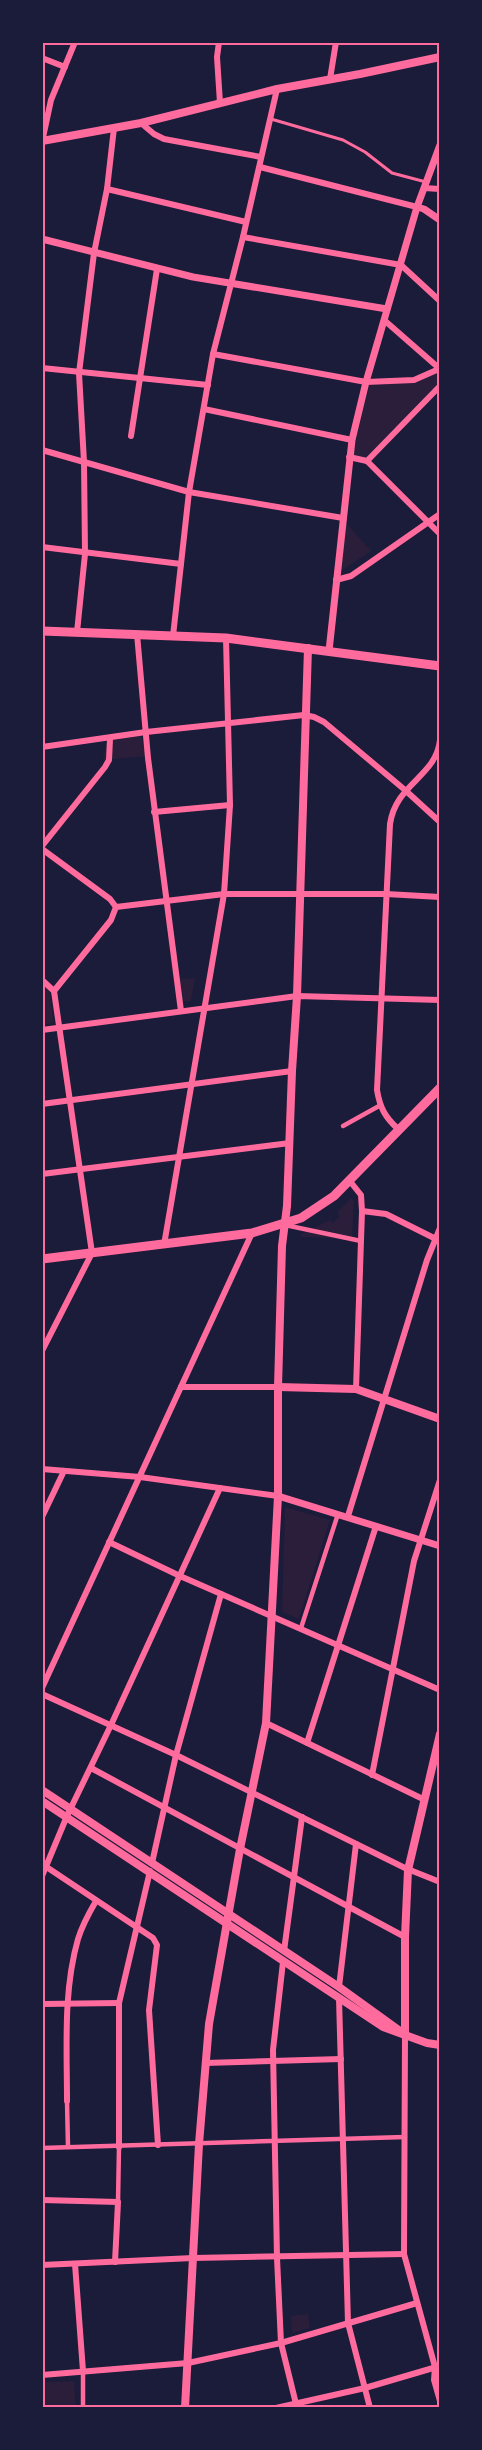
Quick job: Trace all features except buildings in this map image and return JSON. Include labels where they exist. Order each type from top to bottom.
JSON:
[{"type":"main road","points":[[42,141],[141,123],[277,89],[440,57]]},
{"type":"main road","points":[[42,631],[226,638],[440,666]]},
{"type":"main road","points":[[185,2408],[199,2144],[209,2024],[240,1849],[266,1723],[278,1496],[278,1387],[297,996],[304,715],[308,648]]},
{"type":"main road","points":[[42,1259],[252,1233],[285,1225],[320,1207],[350,1180],[440,1088]]},
{"type":"main road","points":[[278,1387],[356,1389],[440,1419]]},
{"type":"main road","points":[[405,2035],[408,1869],[440,1734]]},
{"type":"main road","points":[[42,1790],[69,1813],[339,1987],[405,2035]]},
{"type":"main road","points":[[42,1801],[69,1813]]},
{"type":"main road","points":[[151,1867],[226,1924],[383,2027],[440,2045]]},
{"type":"street","points":[[42,141],[47,114],[75,42]]},
{"type":"street","points":[[219,42],[217,57],[220,103]]},
{"type":"street","points":[[330,79],[336,42]]},
{"type":"street","points":[[42,57],[64,67]]},
{"type":"street","points":[[174,636],[189,492],[213,354],[232,284],[277,89]]},
{"type":"street","points":[[141,123],[158,137],[261,157]]},
{"type":"street","points":[[77,632],[85,554],[84,462],[79,373],[94,253],[107,189],[114,128]]},
{"type":"street","points":[[329,651],[352,440],[366,382],[417,207],[440,145]]},
{"type":"street","points":[[260,167],[424,209],[440,220]]},
{"type":"street","points":[[425,185],[440,189]]},
{"type":"street","points":[[107,189],[246,222]]},
{"type":"street","points":[[243,237],[401,265],[440,301]]},
{"type":"street","points":[[42,239],[157,269],[232,284],[387,309]]},
{"type":"street","points":[[131,436],[157,269]]},
{"type":"street","points":[[213,354],[366,382],[414,380],[440,369],[384,320]]},
{"type":"street","points":[[42,368],[208,386]]},
{"type":"street","points":[[367,461],[440,386]]},
{"type":"street","points":[[204,409],[352,440]]},
{"type":"street","points":[[42,450],[189,492],[343,518]]},
{"type":"street","points":[[349,457],[367,461],[440,534]]},
{"type":"street","points":[[336,580],[351,576],[440,514]]},
{"type":"street","points":[[42,547],[181,564]]},
{"type":"street","points":[[137,634],[154,812],[180,1011]]},
{"type":"street","points":[[164,1245],[224,894],[230,805],[226,638]]},
{"type":"street","points":[[42,747],[146,732],[304,715],[324,722],[440,822]]},
{"type":"street","points":[[110,739],[109,760],[105,767],[42,848],[110,899],[116,907]]},
{"type":"street","points":[[398,1129],[385,1117],[377,1090],[392,814],[394,805],[405,790],[435,759],[440,740]]},
{"type":"street","points":[[154,812],[230,805]]},
{"type":"street","points":[[116,907],[224,894],[386,894],[440,897]]},
{"type":"street","points":[[54,991],[111,920],[116,907]]},
{"type":"street","points":[[42,980],[54,991],[92,1253],[42,1351]]},
{"type":"street","points":[[42,1030],[297,996],[440,1000]]},
{"type":"street","points":[[42,1104],[292,1071]]},
{"type":"street","points":[[343,1126],[380,1106]]},
{"type":"street","points":[[42,1174],[290,1143]]},
{"type":"street","points":[[350,1180],[361,1195],[362,1211],[356,1389]]},
{"type":"street","points":[[362,1211],[386,1214],[438,1240]]},
{"type":"street","points":[[285,1225],[361,1241]]},
{"type":"street","points":[[348,1516],[427,1260],[438,1240],[440,1228]]},
{"type":"street","points":[[42,1688],[252,1233]]},
{"type":"street","points":[[181,1387],[278,1387]]},
{"type":"street","points":[[42,1469],[140,1477],[278,1496],[440,1546]]},
{"type":"street","points":[[42,1517],[64,1472]]},
{"type":"street","points":[[372,1774],[420,1540],[440,1480]]},
{"type":"street","points":[[42,1876],[44,1863],[111,1725],[220,1488]]},
{"type":"street","points":[[301,1628],[338,1513]]},
{"type":"street","points":[[307,1743],[376,1526]]},
{"type":"street","points":[[110,1542],[180,1576],[440,1690]]},
{"type":"street","points":[[116,2262],[119,2003],[176,1755],[221,1594]]},
{"type":"street","points":[[42,1694],[176,1755],[356,1844],[440,1882]]},
{"type":"street","points":[[266,1723],[424,1800]]},
{"type":"street","points":[[91,1767],[405,1937]]},
{"type":"street","points":[[284,1951],[302,1817]]},
{"type":"street","points":[[339,1987],[356,1844]]},
{"type":"street","points":[[44,1863],[96,1901],[153,1938],[157,1945],[149,2010],[158,2145]]},
{"type":"street","points":[[68,2147],[68,2003],[78,1938],[96,1901]]},
{"type":"street","points":[[283,1962],[273,2061],[277,2258],[280,2343],[296,2406]]},
{"type":"street","points":[[339,1998],[348,2323],[370,2408]]},
{"type":"street","points":[[42,2004],[119,2003]]},
{"type":"street","points":[[405,2035],[404,2254],[438,2368],[434,2380],[440,2401]]},
{"type":"street","points":[[205,2063],[341,2059]]},
{"type":"street","points":[[42,2148],[406,2137]]},
{"type":"street","points":[[42,2200],[118,2202]]},
{"type":"street","points":[[42,2265],[193,2258],[404,2254]]},
{"type":"street","points":[[75,2264],[83,2408]]},
{"type":"street","points":[[42,2375],[188,2363],[280,2343],[417,2303]]},
{"type":"street","points":[[276,2408],[296,2406],[438,2368]]},
{"type":"lane","points":[[270,118],[343,140],[365,152],[392,173],[425,185]]},
{"type":"shaded area","points":[[439,372],[440,382],[366,458],[352,455],[371,380],[416,383]]},
{"type":"shaded area","points":[[346,523],[371,551],[341,571]]},
{"type":"shaded area","points":[[140,733],[147,756],[103,760],[107,741]]},
{"type":"shaded area","points":[[195,978],[191,1001],[183,1001],[180,979]]},
{"type":"shaded area","points":[[42,985],[49,989],[54,1023],[42,1025]]},
{"type":"shaded area","points":[[351,1198],[354,1201],[352,1239],[301,1237],[301,1234],[330,1220],[333,1223],[340,1216],[337,1213]]},
{"type":"shaded area","points":[[285,1507],[330,1520],[299,1619],[282,1612]]},
{"type":"shaded area","points":[[308,2314],[310,2328],[292,2333],[291,2316]]},
{"type":"shaded area","points":[[74,2381],[76,2408],[42,2408],[42,2382]]}]
